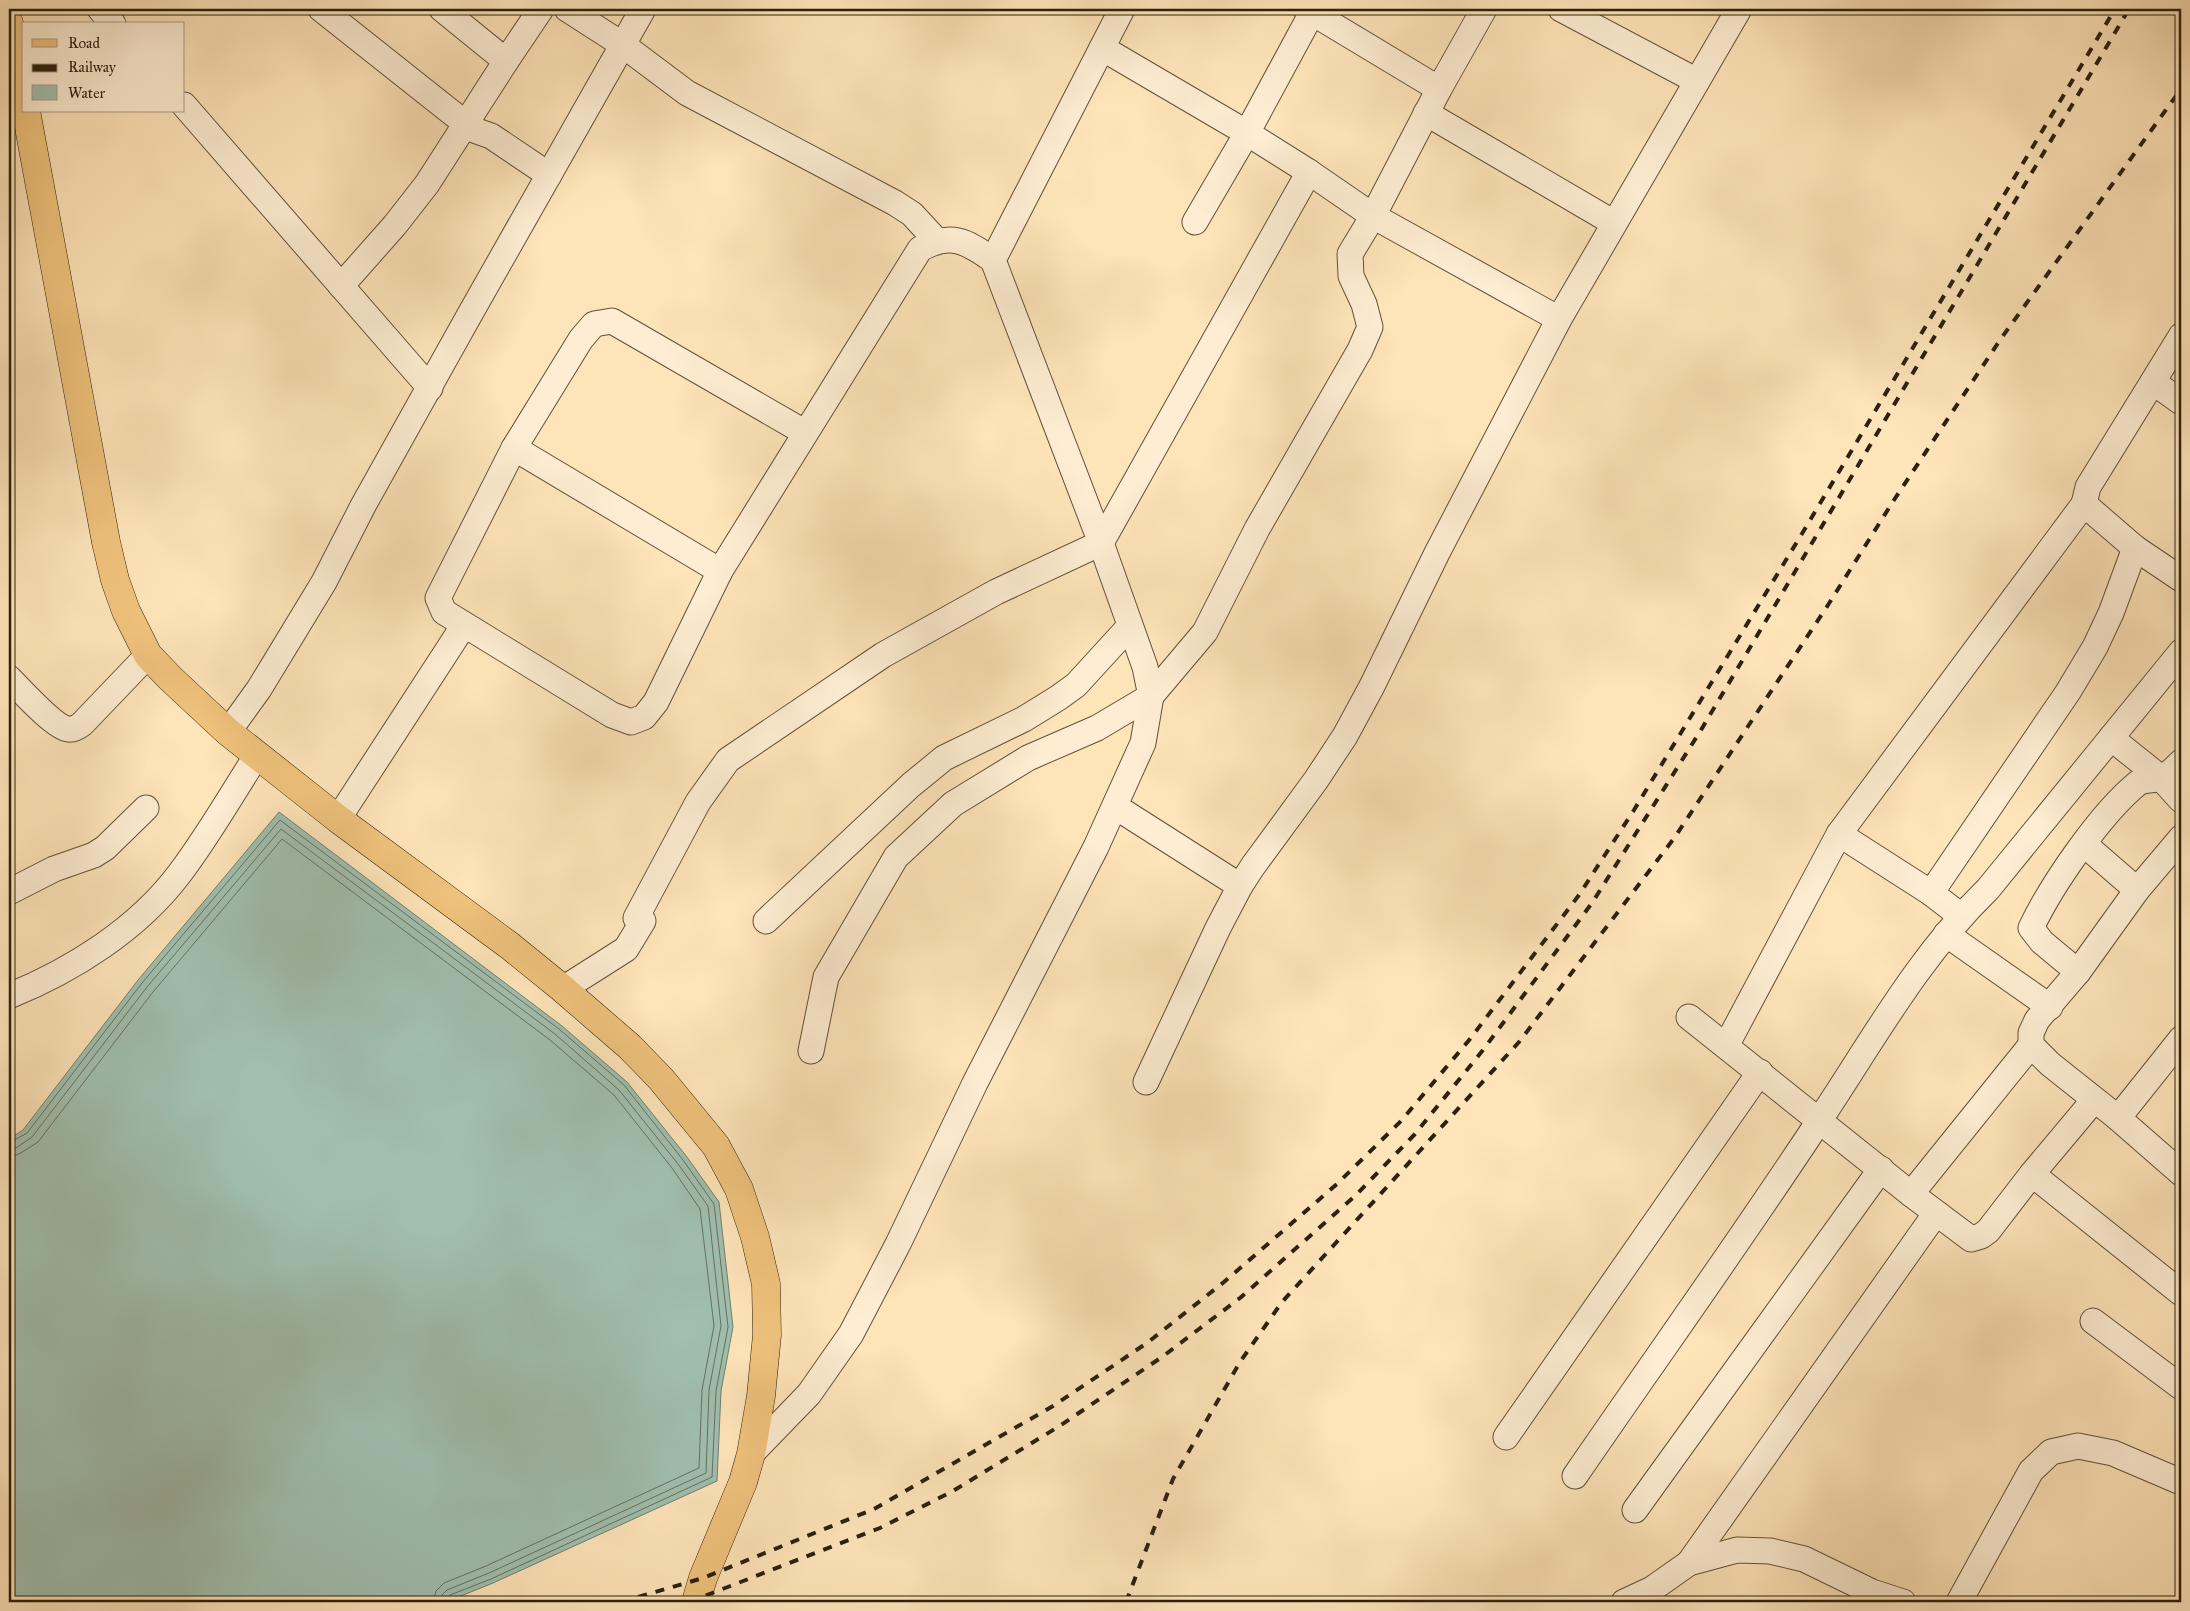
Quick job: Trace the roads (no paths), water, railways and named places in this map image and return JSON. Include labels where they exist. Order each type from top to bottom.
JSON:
[{"type":"main road","points":[[9,23],[22,89]]},
{"type":"main road","points":[[26,112],[106,542],[115,580],[126,611],[148,655],[228,732],[338,818],[510,946],[563,989],[630,1048],[661,1079],[716,1146],[739,1189],[755,1237],[766,1284],[767,1335],[761,1396],[751,1454],[743,1482],[703,1578],[696,1602]]},
{"type":"street","points":[[321,9],[474,130],[492,136],[549,175]]},
{"type":"street","points":[[442,9],[506,61]]},
{"type":"street","points":[[341,286],[395,225],[427,184],[541,9]]},
{"type":"street","points":[[567,9],[622,45],[687,93],[912,214],[936,240]]},
{"type":"street","points":[[228,732],[259,689],[324,582],[364,504],[643,9]]},
{"type":"street","points":[[993,260],[1122,9]]},
{"type":"street","points":[[810,1051],[826,977],[896,857],[953,804],[1028,758],[1097,728],[1151,696],[1204,632],[1257,528],[1367,335],[1370,327],[1364,304],[1351,276],[1350,254],[1373,216],[1438,89],[1484,9]]},
{"type":"street","points":[[1561,9],[1697,81]]},
{"type":"street","points":[[1146,1082],[1218,928],[1240,886],[1345,736],[1372,686],[1437,553],[1559,319],[1739,9]]},
{"type":"street","points":[[1195,222],[1247,133],[1310,10],[1438,89]]},
{"type":"street","points":[[1102,48],[1247,133],[1309,172],[1373,216],[1559,319]]},
{"type":"street","points":[[185,106],[430,388]]},
{"type":"street","points":[[1426,113],[1614,222]]},
{"type":"street","points":[[563,989],[626,949],[698,802],[728,760],[883,655],[996,592],[1101,543],[1309,172]]},
{"type":"street","points":[[751,1454],[809,1394],[851,1334],[898,1244],[975,1083],[1116,807],[1143,743],[1151,696],[1137,647],[1101,543],[993,260],[974,247],[957,240],[936,240],[920,249],[804,432],[756,515],[720,571],[656,702],[644,717],[631,722],[612,715],[444,612],[438,598],[514,448],[581,339],[594,324],[612,321],[804,432]]},
{"type":"street","points":[[1726,1046],[1839,834],[2084,504],[2088,487],[2181,336]]},
{"type":"street","points":[[2153,382],[2181,402]]},
{"type":"street","points":[[514,448],[720,571]]},
{"type":"street","points":[[2084,504],[2135,548],[2181,579]]},
{"type":"street","points":[[1930,893],[2068,692],[2095,647],[2111,613],[2135,548]]},
{"type":"street","points":[[338,818],[464,625]]},
{"type":"street","points":[[766,921],[911,786],[944,758],[1024,719],[1137,647]]},
{"type":"street","points":[[1575,1476],[1819,1122],[1911,978],[1954,925],[1988,889],[2181,652]]},
{"type":"street","points":[[9,678],[52,720],[68,729],[82,724],[148,655]]},
{"type":"street","points":[[2111,738],[2161,778],[2181,800]]},
{"type":"street","points":[[9,996],[75,964],[109,941],[145,911],[180,874],[257,755]]},
{"type":"street","points":[[2078,972],[2042,942],[2031,928],[2039,912],[2084,844],[2125,794],[2141,781],[2161,778],[2181,762]]},
{"type":"street","points":[[1116,807],[1240,886]]},
{"type":"street","points":[[9,892],[54,868],[94,855],[105,848],[146,808]]},
{"type":"street","points":[[1839,834],[1930,893],[1954,925],[2050,1007]]},
{"type":"street","points":[[1911,1194],[2031,1045],[2031,1033],[2037,1020],[2078,972],[2137,890],[2181,838]]},
{"type":"street","points":[[2084,844],[2137,890]]},
{"type":"street","points":[[1689,1018],[1760,1072],[1819,1122],[1971,1239],[1988,1231],[2032,1174],[2094,1100]]},
{"type":"street","points":[[2118,1118],[2181,1039]]},
{"type":"street","points":[[2031,1045],[2050,1064],[2118,1118],[2181,1173]]},
{"type":"street","points":[[1506,1437],[1760,1072]]},
{"type":"street","points":[[1635,1510],[1881,1169]]},
{"type":"street","points":[[2032,1174],[2181,1293]]},
{"type":"street","points":[[1624,1602],[1652,1589],[1689,1563],[1936,1213]]},
{"type":"street","points":[[2093,1321],[2181,1387]]},
{"type":"street","points":[[1959,1602],[2031,1471],[2051,1452],[2078,1446],[2113,1453],[2181,1482]]},
{"type":"street","points":[[1689,1563],[1738,1550],[1770,1551],[1804,1559],[1872,1592],[1903,1602]]},
{"type":"water","points":[[279,812],[562,1026],[627,1082],[687,1157],[719,1202],[733,1327],[721,1391],[717,1481],[493,1583],[446,1602],[9,1602],[9,1139],[23,1130],[138,980]]},
{"type":"railway","points":[[621,1602],[703,1578],[874,1509],[1053,1406],[1147,1343],[1224,1282],[1337,1184],[1401,1121],[1470,1039],[1579,895],[1634,810],[1803,532],[2115,9]]},
{"type":"railway","points":[[689,1602],[880,1528],[953,1491],[1058,1427],[1162,1357],[1240,1298],[1355,1196],[1415,1134],[1483,1050],[1592,903],[1701,730],[2129,9]]},
{"type":"railway","points":[[1126,1602],[1173,1479],[1240,1362],[1282,1302],[1519,1042],[1675,837],[2000,340],[2181,89]]}]
